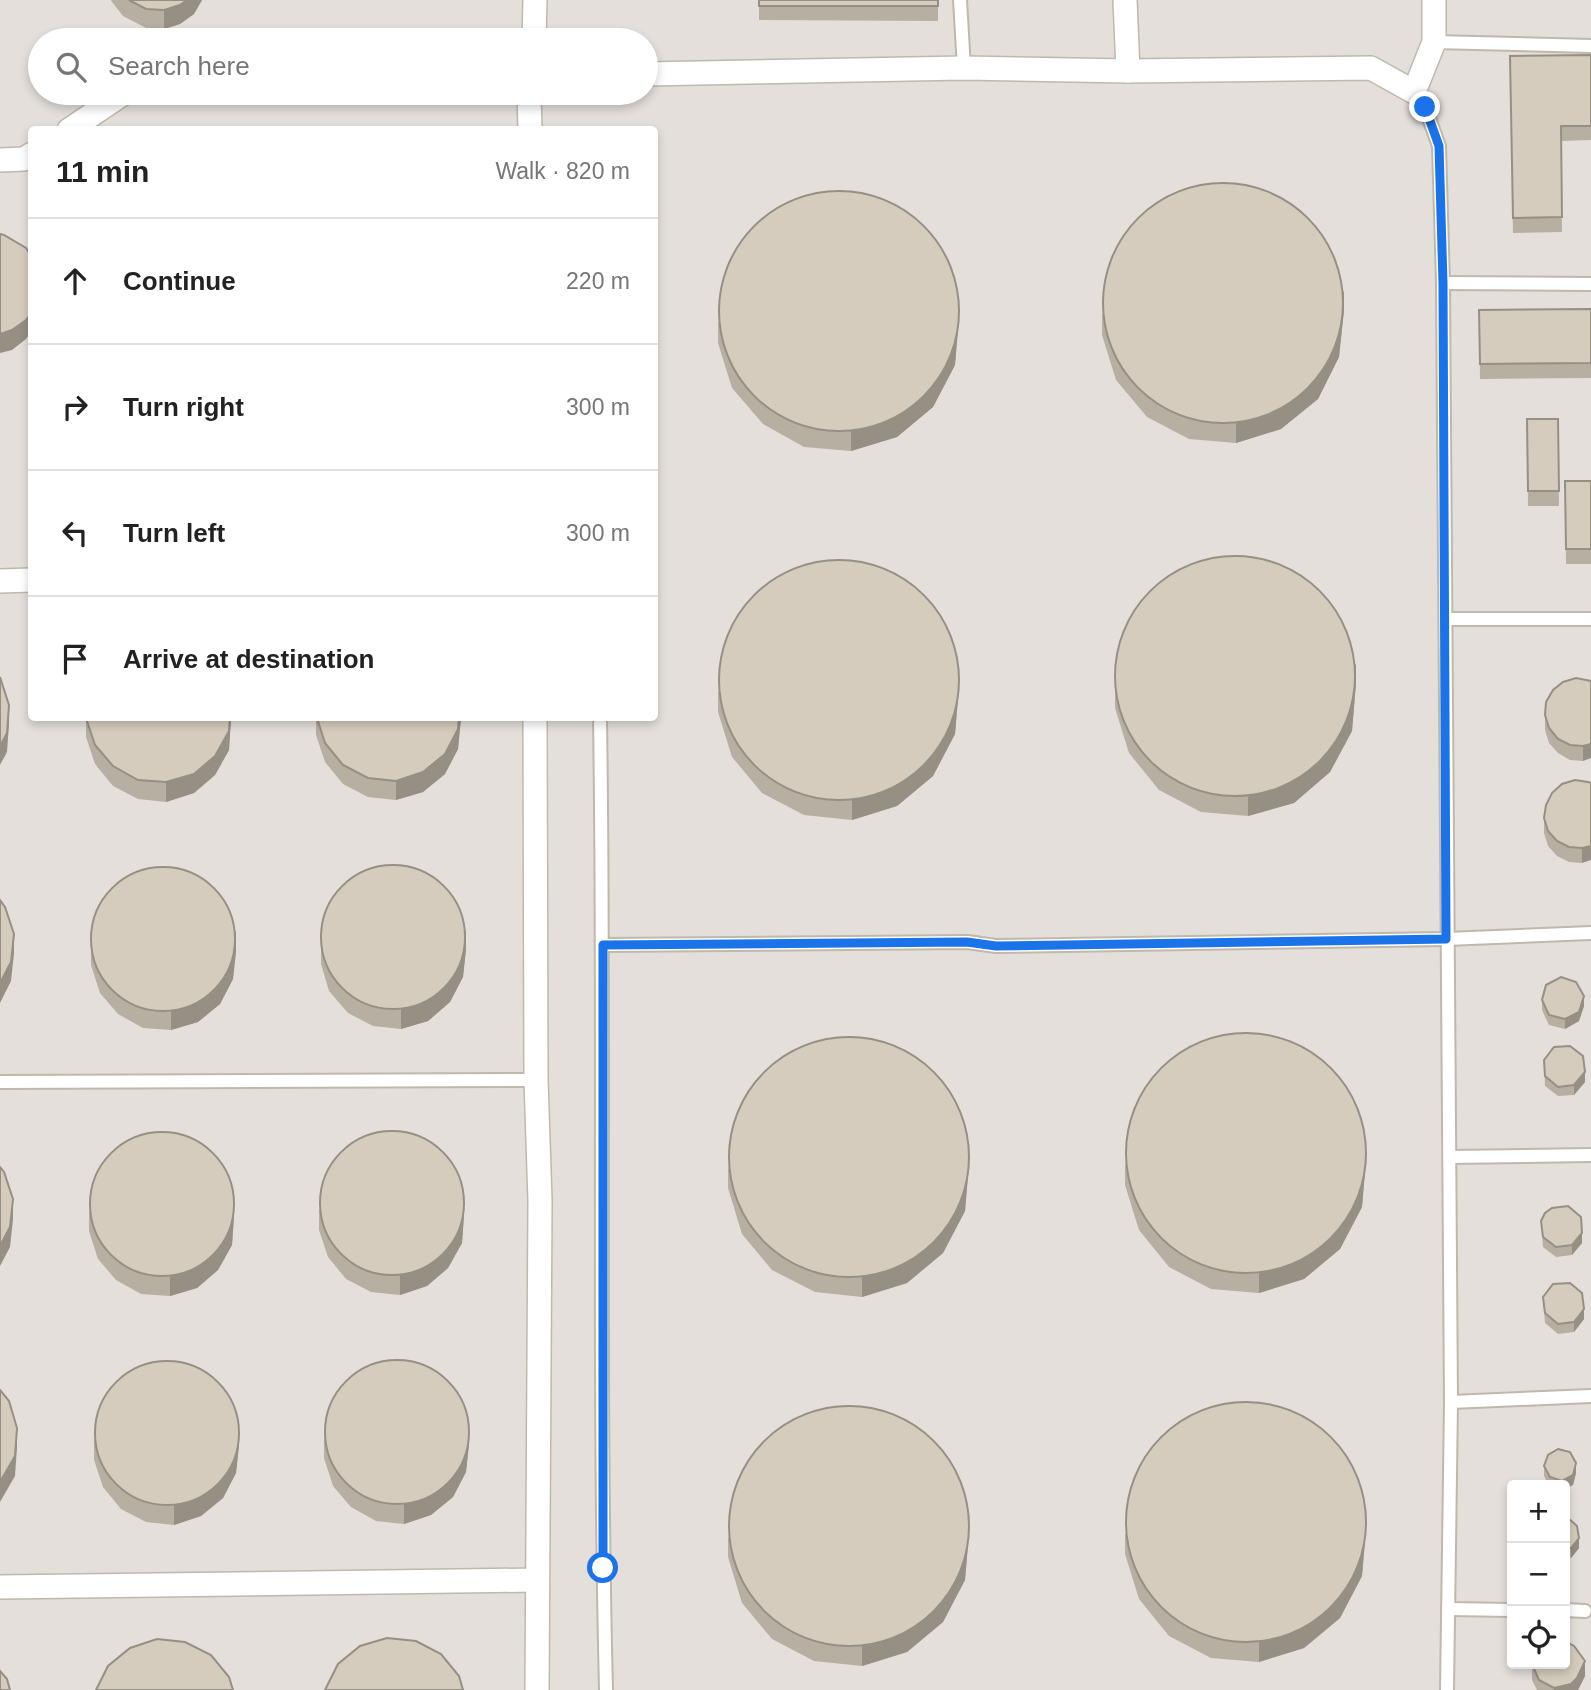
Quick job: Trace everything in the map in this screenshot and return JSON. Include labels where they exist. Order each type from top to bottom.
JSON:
[{"type":"street","points":[[534,28],[535,0]]},
{"type":"street","points":[[1125,0],[1128,71]]},
{"type":"street","points":[[658,74],[964,68],[1128,71],[1371,68],[1414,92],[1434,42],[1434,0]]},
{"type":"street","points":[[75,126],[106,105]]},
{"type":"street","points":[[529,105],[530,126]]},
{"type":"street","points":[[0,160],[28,156]]},
{"type":"street","points":[[0,581],[28,580]]},
{"type":"street","points":[[535,721],[536,1080],[540,1201],[537,1690]]},
{"type":"street","points":[[0,1587],[537,1580]]},
{"type":"lane","points":[[960,0],[964,68]]},
{"type":"lane","points":[[1434,42],[1591,46]]},
{"type":"lane","points":[[1414,92],[1425,107],[1439,146],[1443,283],[1451,1402],[1447,1690]]},
{"type":"lane","points":[[1443,283],[1591,284]]},
{"type":"lane","points":[[1446,619],[1591,619]]},
{"type":"lane","points":[[600,721],[603,945],[603,1568],[606,1690]]},
{"type":"lane","points":[[603,945],[967,942],[996,946],[1446,939],[1591,933]]},
{"type":"lane","points":[[0,1082],[536,1080]]},
{"type":"lane","points":[[1450,1157],[1591,1155]]},
{"type":"lane","points":[[1451,1402],[1591,1396]]},
{"type":"lane","points":[[1448,1609],[1507,1610]]},
{"type":"lane","points":[[1570,1610],[1585,1611]]},
{"type":"shaded area","points":[[0,0],[1591,0],[1591,1690],[0,1690]]},
{"type":"building","points":[[129,0],[187,0],[164,10],[146,9]]},
{"type":"building","points":[[759,0],[938,0],[938,6],[759,6]]},
{"type":"building","points":[[1591,55],[1591,126],[1561,126],[1562,217],[1513,218],[1510,56]]},
{"type":"building","points":[[1223,183],[1269,192],[1290,203],[1308,218],[1323,236],[1334,257],[1343,303],[1334,349],[1323,370],[1308,388],[1290,403],[1269,414],[1223,423],[1177,414],[1156,403],[1138,388],[1123,370],[1112,349],[1103,303],[1112,257],[1123,236],[1138,218],[1156,203],[1177,192]]},
{"type":"building","points":[[839,191],[862,193],[885,200],[906,211],[924,226],[939,244],[950,265],[957,288],[957,334],[950,357],[939,378],[924,396],[906,411],[885,422],[862,429],[839,431],[816,429],[793,422],[772,411],[754,396],[739,378],[728,357],[721,334],[719,311],[721,288],[728,265],[739,244],[754,226],[772,211],[793,200],[816,193]]},
{"type":"building","points":[[0,234],[28,251],[28,317],[12,330],[0,334]]},
{"type":"building","points":[[1591,309],[1591,363],[1480,364],[1479,310]]},
{"type":"building","points":[[1527,419],[1558,419],[1559,491],[1528,491]]},
{"type":"building","points":[[1565,481],[1591,481],[1591,549],[1566,549]]},
{"type":"building","points":[[1235,556],[1281,565],[1302,576],[1320,591],[1335,609],[1346,630],[1355,676],[1346,722],[1335,743],[1320,761],[1302,776],[1281,787],[1235,796],[1189,787],[1168,776],[1150,761],[1135,743],[1124,722],[1115,676],[1124,630],[1135,609],[1150,591],[1168,576],[1189,565]]},
{"type":"building","points":[[839,560],[885,569],[906,580],[924,595],[939,613],[950,634],[959,680],[950,726],[939,747],[924,765],[906,780],[885,791],[839,800],[793,791],[772,780],[754,765],[739,747],[728,726],[719,680],[728,634],[739,613],[754,595],[772,580],[793,569]]},
{"type":"building","points":[[0,677],[9,705],[7,733],[0,746]]},
{"type":"building","points":[[1576,678],[1591,681],[1591,744],[1583,746],[1570,745],[1558,739],[1549,728],[1545,715],[1546,702],[1553,690],[1563,682]]},
{"type":"building","points":[[87,721],[230,721],[229,731],[215,756],[194,774],[166,782],[138,780],[113,766],[95,745]]},
{"type":"building","points":[[318,721],[459,721],[458,729],[445,754],[423,772],[396,781],[368,778],[343,765],[325,743]]},
{"type":"building","points":[[1575,780],[1591,783],[1591,846],[1582,848],[1569,847],[1557,841],[1548,831],[1544,818],[1552,793],[1562,784]]},
{"type":"building","points":[[393,865],[420,871],[444,886],[459,910],[465,937],[459,964],[444,988],[420,1003],[393,1009],[366,1003],[342,988],[327,964],[321,937],[327,910],[342,886],[366,871]]},
{"type":"building","points":[[163,867],[190,873],[214,888],[229,912],[235,939],[229,966],[214,990],[190,1005],[163,1011],[136,1005],[112,990],[97,966],[91,939],[97,912],[112,888],[136,873]]},
{"type":"building","points":[[0,900],[14,934],[11,962],[0,983]]},
{"type":"building","points":[[1561,977],[1576,982],[1584,996],[1579,1012],[1565,1019],[1549,1015],[1542,1000],[1546,985]]},
{"type":"building","points":[[1246,1033],[1292,1042],[1313,1053],[1331,1068],[1346,1086],[1357,1107],[1366,1153],[1357,1199],[1346,1220],[1331,1238],[1313,1253],[1292,1264],[1246,1273],[1200,1264],[1179,1253],[1161,1238],[1146,1220],[1135,1199],[1126,1153],[1135,1107],[1146,1086],[1161,1068],[1179,1053],[1200,1042]]},
{"type":"building","points":[[849,1037],[895,1046],[916,1057],[934,1072],[949,1090],[960,1111],[969,1157],[960,1203],[949,1224],[934,1242],[916,1257],[895,1268],[849,1277],[803,1268],[782,1257],[764,1242],[749,1224],[738,1203],[729,1157],[738,1111],[749,1090],[764,1072],[782,1057],[803,1046]]},
{"type":"building","points":[[1570,1046],[1583,1056],[1585,1072],[1574,1085],[1558,1087],[1545,1076],[1544,1060],[1554,1047]]},
{"type":"building","points":[[392,1131],[419,1137],[443,1152],[458,1176],[464,1203],[458,1230],[443,1254],[419,1269],[392,1275],[365,1269],[341,1254],[326,1230],[320,1203],[326,1176],[341,1152],[365,1137]]},
{"type":"building","points":[[162,1132],[189,1138],[213,1153],[228,1177],[234,1204],[228,1231],[213,1255],[189,1270],[162,1276],[135,1270],[111,1255],[96,1231],[90,1204],[96,1177],[111,1153],[135,1138]]},
{"type":"building","points":[[0,1167],[13,1199],[10,1227],[0,1246]]},
{"type":"building","points":[[1568,1206],[1581,1217],[1582,1233],[1572,1245],[1556,1247],[1543,1237],[1541,1221],[1545,1213],[1552,1208]]},
{"type":"building","points":[[1570,1283],[1582,1293],[1584,1309],[1574,1322],[1558,1324],[1545,1313],[1543,1297],[1553,1284]]},
{"type":"building","points":[[397,1360],[424,1366],[448,1381],[463,1405],[469,1432],[463,1459],[448,1483],[424,1498],[397,1504],[370,1498],[346,1483],[331,1459],[325,1432],[331,1405],[346,1381],[370,1366]]},
{"type":"building","points":[[167,1361],[194,1367],[218,1382],[233,1406],[239,1433],[233,1460],[218,1484],[194,1499],[167,1505],[140,1499],[116,1484],[101,1460],[95,1433],[101,1406],[116,1382],[140,1367]]},
{"type":"building","points":[[0,1390],[9,1401],[17,1428],[15,1456],[0,1482]]},
{"type":"building","points":[[1246,1402],[1292,1411],[1313,1422],[1331,1437],[1346,1455],[1357,1476],[1366,1522],[1357,1568],[1346,1589],[1331,1607],[1313,1622],[1292,1633],[1246,1642],[1200,1633],[1179,1622],[1161,1607],[1146,1589],[1135,1568],[1126,1522],[1135,1476],[1146,1455],[1161,1437],[1179,1422],[1200,1411]]},
{"type":"building","points":[[849,1406],[895,1415],[916,1426],[934,1441],[949,1459],[960,1480],[969,1526],[960,1572],[949,1593],[934,1611],[916,1626],[895,1637],[849,1646],[803,1637],[782,1626],[764,1611],[749,1593],[738,1572],[729,1526],[738,1480],[749,1459],[764,1441],[782,1426],[803,1415]]},
{"type":"building","points":[[1558,1449],[1570,1452],[1576,1463],[1573,1475],[1564,1480],[1550,1477],[1544,1466],[1548,1455]]},
{"type":"building","points":[[1570,1520],[1577,1526],[1579,1538],[1571,1548]]},
{"type":"building","points":[[387,1638],[416,1641],[441,1654],[459,1676],[463,1690],[325,1690],[338,1664],[360,1646]]},
{"type":"building","points":[[157,1639],[185,1642],[211,1655],[229,1677],[233,1690],[96,1690],[108,1666],[130,1648]]},
{"type":"building","points":[[1570,1644],[1585,1661],[1571,1684],[1554,1688],[1539,1680],[1534,1669],[1570,1669]]},
{"type":"building","points":[[0,1671],[7,1679],[10,1690],[0,1690]]},
{"type":"route","points":[[603,1568],[603,945],[967,942],[996,946],[1446,939],[1443,283],[1439,146],[1425,107]]}]
